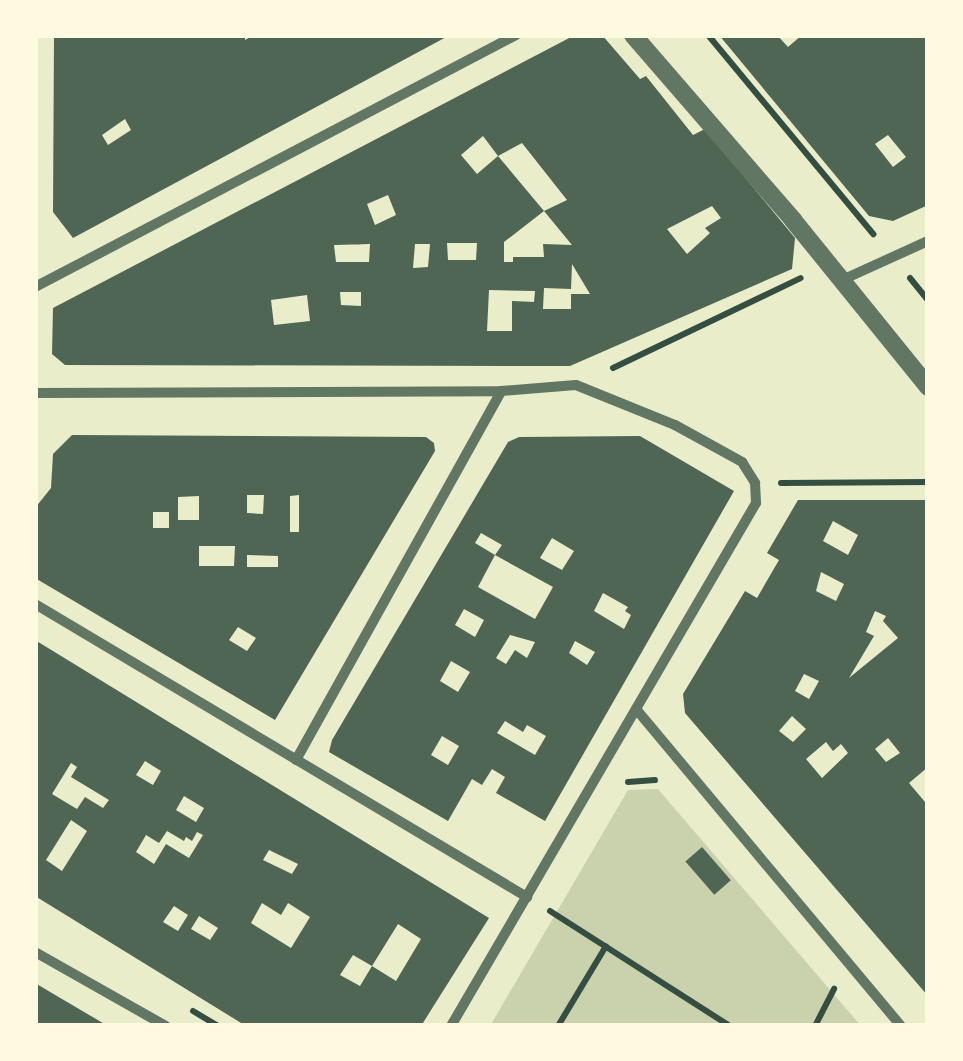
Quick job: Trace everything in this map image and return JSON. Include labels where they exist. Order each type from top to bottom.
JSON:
[{"type":"street","points":[[35,288],[516,35]]},
{"type":"street","points":[[633,35],[830,264],[928,387]]},
{"type":"street","points":[[842,280],[928,241]]},
{"type":"street","points":[[35,392],[501,391],[576,385],[674,425],[742,462],[755,483],[756,504],[452,1026]]},
{"type":"street","points":[[296,760],[501,391]]},
{"type":"street","points":[[35,604],[526,897]]},
{"type":"street","points":[[636,709],[901,1026]]},
{"type":"street","points":[[35,952],[166,1026]]},
{"type":"path","points":[[708,35],[928,300]]},
{"type":"path","points":[[576,385],[830,264]]},
{"type":"path","points":[[755,483],[928,482]]},
{"type":"path","points":[[618,782],[660,780],[665,786]]},
{"type":"path","points":[[554,892],[545,908],[730,1026]]},
{"type":"path","points":[[558,1026],[606,946]]},
{"type":"path","points":[[814,1026],[833,990],[826,979]]},
{"type":"green space","points":[[658,789],[861,1026],[490,1026],[628,790]]},
{"type":"building","points":[[54,35],[245,35],[245,40],[254,35],[450,35],[73,238],[53,212]],"holes":[[[125,119],[131,130],[108,145],[102,135]]]},
{"type":"building","points":[[575,35],[602,35],[640,79],[646,76],[693,135],[705,129],[795,238],[792,269],[570,366],[65,365],[52,354],[53,308]],"holes":[[[483,136],[498,156],[477,174],[461,155]],[[522,143],[567,200],[544,211],[498,156]],[[388,195],[396,215],[375,225],[367,204]],[[712,206],[721,218],[705,228],[710,233],[687,254],[667,229]],[[544,211],[572,245],[543,244],[544,257],[513,257],[513,262],[504,262],[504,242]],[[447,243],[477,243],[476,260],[448,260]],[[370,244],[369,262],[336,262],[334,245]],[[415,244],[430,244],[428,267],[413,268]],[[572,264],[590,294],[571,294],[571,309],[543,309],[544,288],[571,289]],[[489,290],[535,291],[534,302],[512,301],[512,331],[487,331]],[[340,292],[361,292],[361,306],[341,305]],[[307,295],[310,321],[274,325],[271,300]]]},
{"type":"building","points":[[719,35],[777,35],[788,47],[802,35],[928,35],[928,205],[893,221],[869,216]],"holes":[[[888,135],[906,157],[893,167],[875,144]]]},
{"type":"building","points":[[72,435],[426,437],[434,443],[435,451],[275,720],[35,578],[35,508],[51,488],[53,454]],"holes":[[[247,495],[264,495],[263,514],[247,513]],[[299,495],[299,532],[290,532],[290,496]],[[199,496],[199,520],[178,520],[178,497]],[[153,512],[169,512],[169,528],[153,528]],[[199,546],[235,546],[234,566],[199,566]],[[247,555],[278,556],[278,567],[247,567]],[[238,627],[256,638],[247,651],[229,640]]]},
{"type":"building","points":[[640,436],[734,491],[545,821],[496,793],[505,777],[492,769],[482,785],[472,779],[448,821],[329,752],[332,740],[508,442],[519,437]],"holes":[[[481,533],[502,545],[495,555],[475,543]],[[552,538],[574,551],[562,570],[540,558]],[[495,555],[553,587],[535,619],[478,587]],[[603,593],[628,607],[625,611],[631,615],[624,629],[594,611]],[[464,609],[484,620],[475,637],[455,625]],[[510,635],[535,642],[527,658],[515,650],[506,664],[496,658]],[[575,641],[595,652],[587,665],[569,653]],[[451,661],[470,672],[458,692],[440,681]],[[505,721],[523,732],[527,725],[546,736],[535,755],[497,733]],[[442,736],[459,746],[448,765],[431,755]]]},
{"type":"building","points":[[798,500],[928,500],[928,767],[909,783],[925,802],[928,799],[928,996],[685,713],[683,694],[745,591],[757,598],[779,560],[767,553]],"holes":[[[833,521],[858,535],[848,555],[823,541]],[[821,572],[844,584],[836,601],[816,591]],[[875,611],[886,616],[883,621],[898,638],[849,678],[874,636],[866,632]],[[804,674],[819,681],[809,699],[795,691]],[[792,716],[806,729],[793,742],[779,731]],[[888,738],[900,753],[886,762],[875,749]],[[826,742],[833,751],[841,744],[848,753],[822,778],[806,759]]]},
{"type":"building","points":[[35,640],[489,918],[421,1026],[246,1026],[35,896]],"holes":[[[145,761],[161,771],[153,785],[136,775]],[[71,763],[77,767],[71,777],[109,800],[103,808],[85,797],[77,809],[52,794]],[[184,796],[204,808],[196,822],[176,810]],[[71,820],[87,831],[62,871],[46,860]],[[167,831],[184,841],[186,837],[192,841],[197,832],[203,835],[189,858],[166,844],[154,864],[136,852],[146,835],[159,843]],[[269,850],[298,864],[292,874],[263,860]],[[262,903],[281,915],[288,903],[310,917],[291,948],[251,923]],[[174,906],[188,915],[178,931],[163,922]],[[199,916],[218,928],[210,940],[191,929]],[[398,924],[421,939],[396,981],[372,966]],[[353,955],[372,966],[360,986],[340,975]]]},
{"type":"building","points":[[702,847],[731,880],[714,895],[685,861]]},
{"type":"building","points":[[35,983],[62,999],[108,1026],[35,1026]]}]
